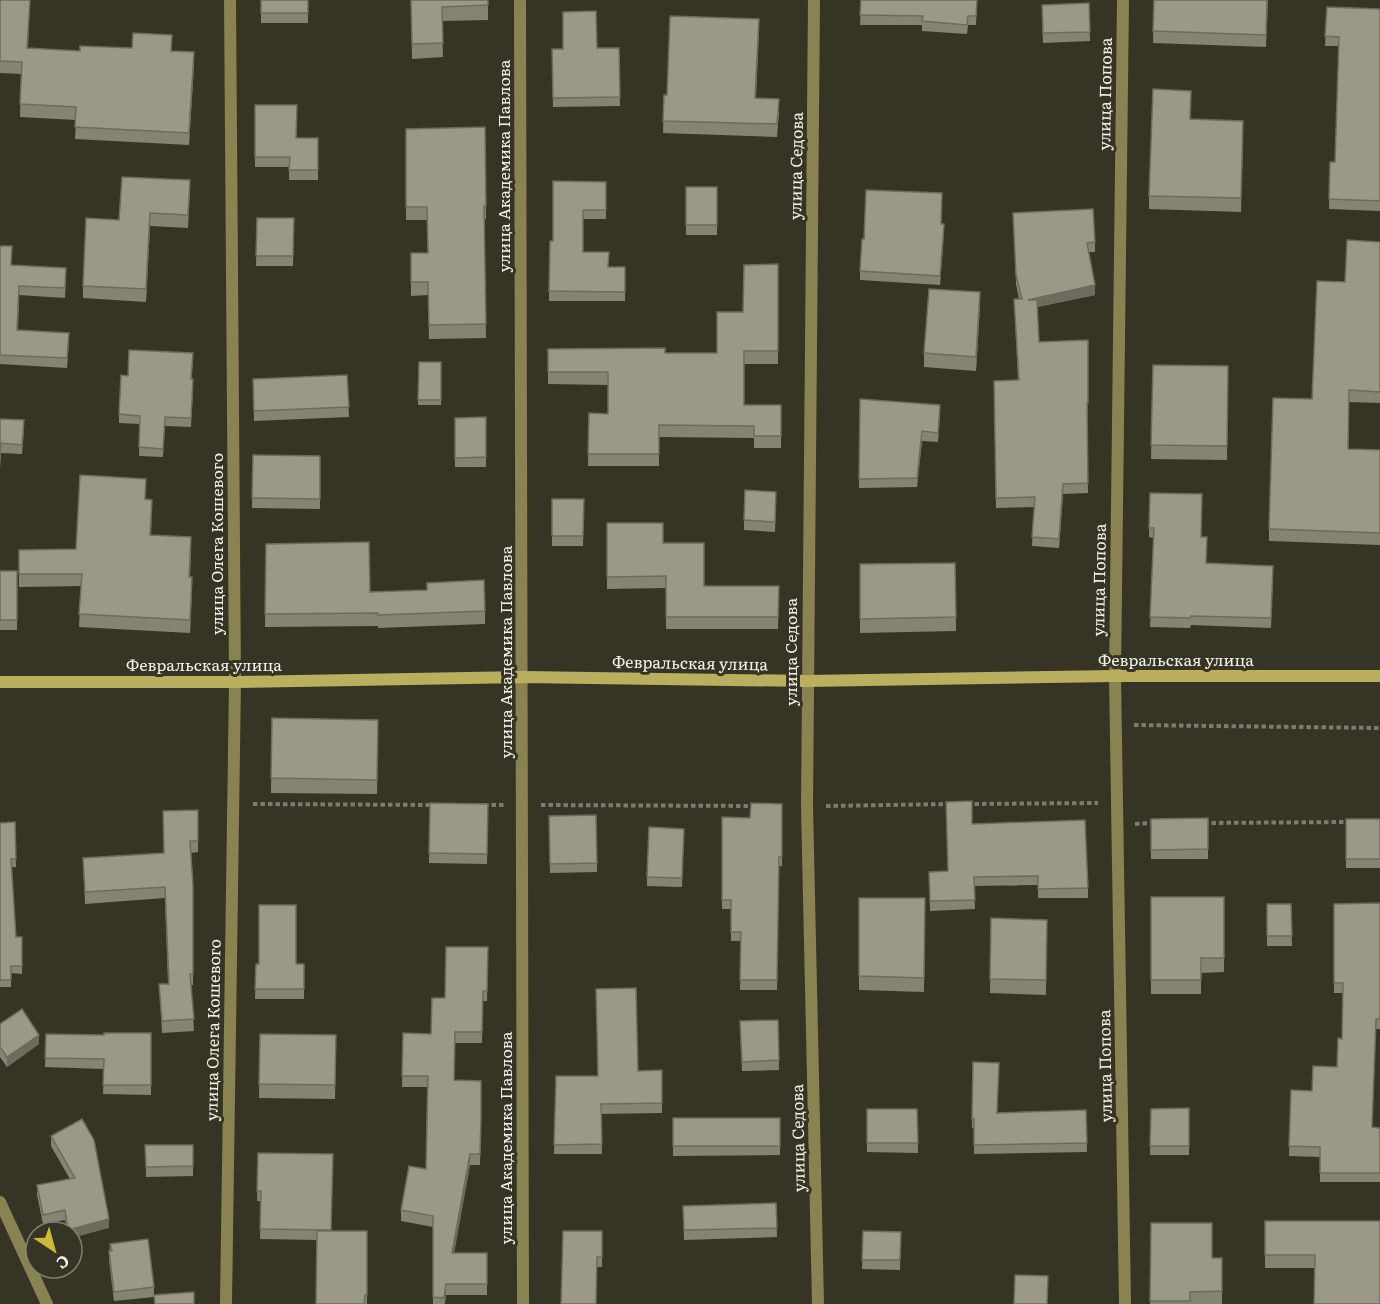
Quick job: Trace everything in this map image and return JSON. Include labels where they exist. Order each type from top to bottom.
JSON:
[{"type":"street","name":"улица Олега Кошевого","points":[[226,1304],[235,682],[230,0]]},
{"type":"street","name":"улица Академика Павлова","points":[[520,0],[523,1304]]},
{"type":"street","name":"улица Седова","points":[[814,0],[807,806],[818,1304]]},
{"type":"street","name":"улица Попова","points":[[1123,0],[1114,676],[1125,1304]]},
{"type":"street","name":"Февральская улица","points":[[0,682],[235,682],[523,677],[807,681],[1114,676],[1380,676]]},
{"type":"street","points":[[0,1202],[47,1304]]},
{"type":"path","points":[[1115,724],[1380,728]]},
{"type":"path","points":[[807,806],[1116,803]]},
{"type":"path","points":[[234,804],[442,805]]},
{"type":"path","points":[[477,805],[760,806]]},
{"type":"path","points":[[1201,823],[1356,822]]},
{"type":"path","points":[[1117,824],[1165,823]]},
{"type":"building","points":[[0,0],[30,0],[27,48],[80,51],[80,46],[132,48],[133,33],[172,35],[171,51],[194,52],[189,133],[75,127],[76,107],[20,104],[22,62],[0,61]]},
{"type":"building","points":[[261,0],[308,0],[308,13],[261,13]]},
{"type":"building","points":[[411,0],[488,0],[488,5],[442,7],[443,43],[412,44]]},
{"type":"building","points":[[861,0],[977,0],[976,16],[968,16],[967,25],[922,21],[923,16],[860,15]]},
{"type":"building","points":[[1154,0],[1267,0],[1266,35],[1153,31]]},
{"type":"building","points":[[1089,3],[1090,32],[1043,33],[1042,5]]},
{"type":"building","points":[[1327,7],[1380,9],[1380,201],[1329,199],[1330,162],[1335,162],[1339,37],[1325,36]]},
{"type":"building","points":[[596,11],[597,48],[619,48],[620,97],[553,98],[552,49],[563,49],[563,12]]},
{"type":"building","points":[[670,16],[759,19],[755,98],[779,99],[777,124],[663,121],[664,95],[667,95]]},
{"type":"building","points":[[1153,89],[1191,91],[1190,119],[1243,121],[1241,198],[1149,196]]},
{"type":"building","points":[[255,105],[297,105],[296,138],[318,138],[318,170],[289,170],[290,157],[255,157]]},
{"type":"building","points":[[485,127],[486,324],[429,325],[428,282],[411,282],[411,253],[428,253],[427,207],[406,207],[406,129]]},
{"type":"building","points":[[122,177],[190,180],[188,215],[150,213],[146,289],[83,286],[86,218],[119,220]]},
{"type":"building","points":[[553,181],[606,182],[606,210],[583,210],[583,252],[609,252],[608,267],[625,267],[625,292],[549,291],[550,241],[553,241]]},
{"type":"building","points":[[686,187],[717,187],[717,225],[686,225]]},
{"type":"building","points":[[866,190],[942,193],[941,224],[944,224],[940,276],[860,271]]},
{"type":"building","points":[[1093,209],[1095,242],[1087,243],[1095,285],[1028,300],[1037,300],[1039,342],[1088,340],[1088,483],[1063,484],[1059,539],[1032,537],[1035,497],[996,498],[994,381],[1019,380],[1014,299],[1022,299],[1016,275],[1013,213]]},
{"type":"building","points":[[257,218],[294,218],[293,256],[256,256]]},
{"type":"building","points":[[1347,240],[1380,242],[1380,392],[1349,390],[1348,449],[1380,450],[1380,533],[1269,529],[1273,398],[1312,399],[1317,281],[1345,282]]},
{"type":"building","points":[[0,246],[12,246],[11,265],[66,268],[65,288],[19,286],[17,330],[69,333],[67,358],[0,355]]},
{"type":"building","points":[[778,264],[778,351],[744,351],[744,405],[781,405],[781,436],[754,436],[754,426],[659,425],[659,454],[588,454],[589,413],[608,414],[608,372],[548,372],[548,349],[665,348],[665,353],[717,353],[717,312],[743,312],[744,265]]},
{"type":"building","points":[[929,289],[980,292],[976,357],[924,353]]},
{"type":"building","points":[[129,350],[193,353],[191,418],[165,417],[163,449],[139,447],[140,416],[119,414],[121,375],[128,376]]},
{"type":"building","points":[[419,362],[441,362],[441,400],[418,400]]},
{"type":"building","points":[[1153,365],[1228,366],[1227,446],[1151,445]]},
{"type":"building","points":[[347,375],[349,407],[254,411],[253,379]]},
{"type":"building","points":[[860,399],[940,405],[938,433],[922,431],[917,478],[859,479]]},
{"type":"building","points":[[486,417],[486,457],[455,458],[455,418]]},
{"type":"building","points":[[0,419],[24,420],[22,445],[1,443],[0,459]]},
{"type":"building","points":[[253,455],[320,456],[320,499],[252,498]]},
{"type":"building","points":[[80,475],[146,479],[145,499],[152,500],[150,535],[191,537],[190,620],[79,614],[82,574],[19,574],[19,550],[76,549]]},
{"type":"building","points":[[745,490],[776,492],[775,522],[744,520]]},
{"type":"building","points":[[1150,493],[1202,494],[1201,537],[1207,537],[1206,563],[1273,566],[1271,618],[1150,617],[1154,528],[1149,528]]},
{"type":"building","points":[[552,499],[584,499],[583,536],[552,536]]},
{"type":"building","points":[[607,523],[663,523],[663,543],[704,543],[704,586],[779,586],[778,617],[666,617],[666,576],[607,577]]},
{"type":"building","points":[[369,542],[370,592],[427,590],[427,583],[484,580],[485,611],[378,615],[378,613],[265,614],[266,544]]},
{"type":"building","points":[[955,563],[956,617],[860,619],[860,564]]},
{"type":"building","points":[[0,571],[17,571],[17,620],[0,620]]},
{"type":"building","points":[[272,718],[378,720],[377,780],[271,778]]},
{"type":"building","points":[[972,801],[972,824],[1085,820],[1088,888],[1038,889],[1038,876],[974,877],[975,900],[930,901],[929,872],[948,871],[946,802]]},
{"type":"building","points":[[430,803],[488,804],[487,854],[429,853]]},
{"type":"building","points":[[751,803],[782,804],[777,980],[740,980],[741,932],[731,932],[731,900],[722,900],[722,817],[750,818]]},
{"type":"building","points":[[198,810],[198,841],[190,841],[193,885],[193,974],[190,974],[194,1019],[162,1021],[159,984],[169,984],[165,887],[85,892],[83,858],[164,853],[163,811]]},
{"type":"building","points":[[596,815],[597,863],[550,864],[549,816]]},
{"type":"building","points":[[1208,818],[1208,849],[1151,850],[1151,819]]},
{"type":"building","points":[[1346,819],[1380,819],[1380,859],[1346,859]]},
{"type":"building","points":[[15,822],[16,859],[11,859],[16,937],[22,937],[22,966],[11,966],[11,980],[0,980],[0,823]]},
{"type":"building","points":[[649,827],[684,829],[682,878],[647,877]]},
{"type":"building","points":[[1151,897],[1224,897],[1224,958],[1201,958],[1201,980],[1151,980]]},
{"type":"building","points":[[859,898],[925,898],[924,978],[859,976]]},
{"type":"building","points":[[1380,903],[1380,1019],[1376,1019],[1372,1127],[1380,1128],[1380,1173],[1320,1173],[1320,1147],[1289,1146],[1291,1090],[1312,1091],[1313,1066],[1337,1067],[1338,1038],[1342,1039],[1343,983],[1334,983],[1334,904]]},
{"type":"building","points":[[1267,904],[1291,904],[1292,936],[1267,936]]},
{"type":"building","points":[[259,905],[296,905],[296,964],[304,964],[304,989],[255,989],[256,964],[259,964]]},
{"type":"building","points":[[991,918],[1047,920],[1046,980],[990,979]]},
{"type":"building","points":[[446,947],[488,947],[487,991],[483,991],[482,1032],[455,1032],[454,1080],[481,1081],[481,1120],[480,1154],[470,1154],[452,1253],[487,1253],[487,1284],[446,1284],[444,1298],[433,1297],[433,1216],[401,1210],[409,1166],[426,1169],[428,1076],[402,1076],[403,1033],[431,1034],[432,998],[445,998]]},
{"type":"building","points":[[636,988],[638,1071],[662,1070],[662,1103],[601,1104],[602,1144],[554,1145],[556,1076],[598,1076],[596,989]]},
{"type":"building","points":[[22,1009],[39,1035],[7,1057],[0,1047],[0,1024]]},
{"type":"building","points":[[778,1020],[779,1060],[742,1062],[740,1021]]},
{"type":"building","points":[[104,1033],[151,1033],[151,1085],[103,1085],[104,1059],[45,1058],[46,1034],[104,1035]]},
{"type":"building","points":[[260,1034],[336,1035],[335,1085],[259,1084]]},
{"type":"building","points":[[973,1062],[999,1063],[997,1113],[1086,1110],[1087,1143],[974,1145]]},
{"type":"building","points":[[1189,1108],[1189,1146],[1150,1146],[1151,1109]]},
{"type":"building","points":[[867,1109],[917,1109],[918,1143],[867,1143]]},
{"type":"building","points":[[673,1118],[780,1118],[780,1146],[673,1146]]},
{"type":"building","points":[[82,1119],[94,1140],[109,1219],[84,1226],[84,1220],[66,1220],[65,1210],[43,1215],[37,1185],[75,1178],[51,1136]]},
{"type":"building","points":[[145,1145],[193,1145],[193,1166],[146,1167]]},
{"type":"building","points":[[258,1153],[333,1154],[331,1230],[260,1229],[261,1191],[257,1191]]},
{"type":"building","points":[[776,1203],[777,1228],[684,1230],[683,1206]]},
{"type":"building","points":[[1265,1221],[1380,1221],[1380,1304],[1314,1304],[1315,1255],[1265,1255]]},
{"type":"building","points":[[1151,1223],[1212,1223],[1212,1258],[1222,1258],[1222,1291],[1190,1292],[1190,1301],[1150,1301]]},
{"type":"building","points":[[317,1231],[367,1231],[367,1295],[365,1295],[364,1304],[316,1304]]},
{"type":"building","points":[[563,1231],[602,1231],[602,1257],[597,1257],[596,1304],[561,1304]]},
{"type":"building","points":[[863,1231],[901,1232],[900,1260],[862,1260]]},
{"type":"building","points":[[148,1239],[154,1287],[114,1292],[110,1244]]},
{"type":"building","points":[[1015,1275],[1048,1276],[1047,1304],[1014,1304]]},
{"type":"building","points":[[194,1292],[194,1304],[155,1304],[154,1295]]}]
